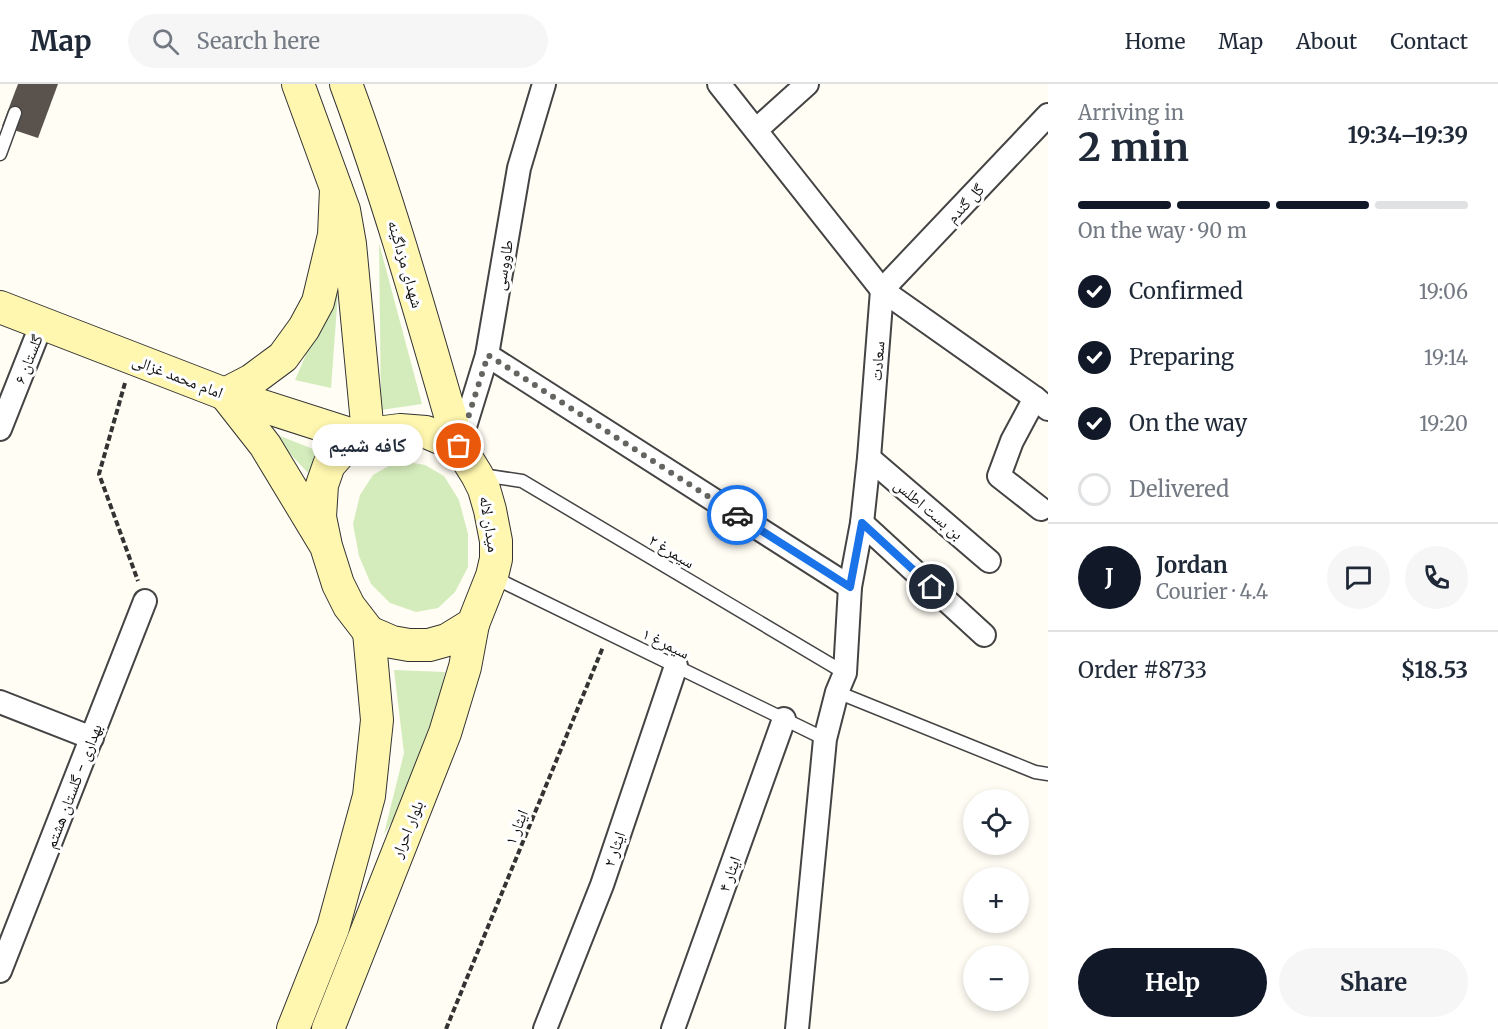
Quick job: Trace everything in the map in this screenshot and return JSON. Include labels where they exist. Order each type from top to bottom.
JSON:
[{"type":"street","points":[[298,84],[344,210],[350,244],[364,435]]},
{"type":"street","name":"شهدای مزداگینه","points":[[346,84],[398,235],[459,446]]},
{"type":"street","name":"طاووسی","points":[[459,446],[488,355],[519,168],[544,84]]},
{"type":"street","points":[[719,84],[882,290],[1042,403],[1012,441],[999,476],[1041,509]]},
{"type":"street","points":[[756,130],[807,84]]},
{"type":"street","name":"گل گندم","points":[[882,290],[1048,115]]},
{"type":"street","points":[[326,546],[265,446],[225,394],[252,380],[283,357],[304,328],[318,302],[334,235],[336,189]]},
{"type":"street","name":"سعادت","points":[[798,1029],[825,739],[841,682],[850,587],[862,523],[882,290]]},
{"type":"street","name":"امام محمد غزالی","points":[[0,307],[225,394],[364,435]]},
{"type":"street","name":"گلستان ۶","points":[[0,429],[42,323]]},
{"type":"street","points":[[488,355],[850,587]]},
{"type":"street","points":[[459,446],[426,432],[400,430],[364,435],[345,447],[329,465],[322,485],[320,516],[326,546],[338,584],[350,606],[369,632],[392,642],[429,645],[447,640],[473,624]]},
{"type":"street","name":"میدان لاله","points":[[459,446],[484,489],[496,541],[496,559],[492,576],[473,624]]},
{"type":"street","name":"بن بست اطلس","points":[[869,458],[989,561]]},
{"type":"street","points":[[862,523],[984,635]]},
{"type":"street","name":"بهداری - گلستان هشتم","points":[[0,971],[145,601]]},
{"type":"street","name":"بلوار احرار","points":[[328,1029],[445,733],[465,667],[473,624]]},
{"type":"street","points":[[293,1029],[333,928],[369,796],[377,720],[369,632]]},
{"type":"street","name":"ایثار ۲","points":[[545,1029],[602,885],[676,666]]},
{"type":"street","points":[[0,702],[92,738]]},
{"type":"street","name":"ایثار ۴","points":[[673,1029],[784,719]]},
{"type":"lane","points":[[0,154],[15,112]]},
{"type":"lane","name":"سیمرغ ۲","points":[[477,475],[522,481],[841,682],[1035,772],[1048,774]]},
{"type":"lane","name":"سیمرغ ۱","points":[[492,576],[825,739]]},
{"type":"path","points":[[132,358],[99,474],[145,601]]},
{"type":"path","name":"ایثار ۱","points":[[446,1029],[608,633]]},
{"type":"green space","points":[[379,243],[422,404],[381,410]]},
{"type":"green space","points":[[339,279],[331,388],[295,380]]},
{"type":"green space","points":[[270,432],[323,453],[309,474]]},
{"type":"green space","points":[[408,462],[425,465],[444,476],[459,500],[468,534],[468,567],[455,592],[438,608],[416,612],[390,603],[371,584],[359,556],[353,524],[360,495],[373,475],[392,464]]},
{"type":"green space","points":[[394,670],[445,672],[434,725],[404,803],[384,834],[404,753]]},
{"type":"building","points":[[18,84],[58,84],[38,138],[2,126]]},
{"type":"way so far","points":[[459,446],[488,355],[737,515]]},
{"type":"place","name":"کافه شمیم","points":[[459,446]]},
{"type":"route","points":[[737,515],[850,587],[862,523],[932,587]]}]
